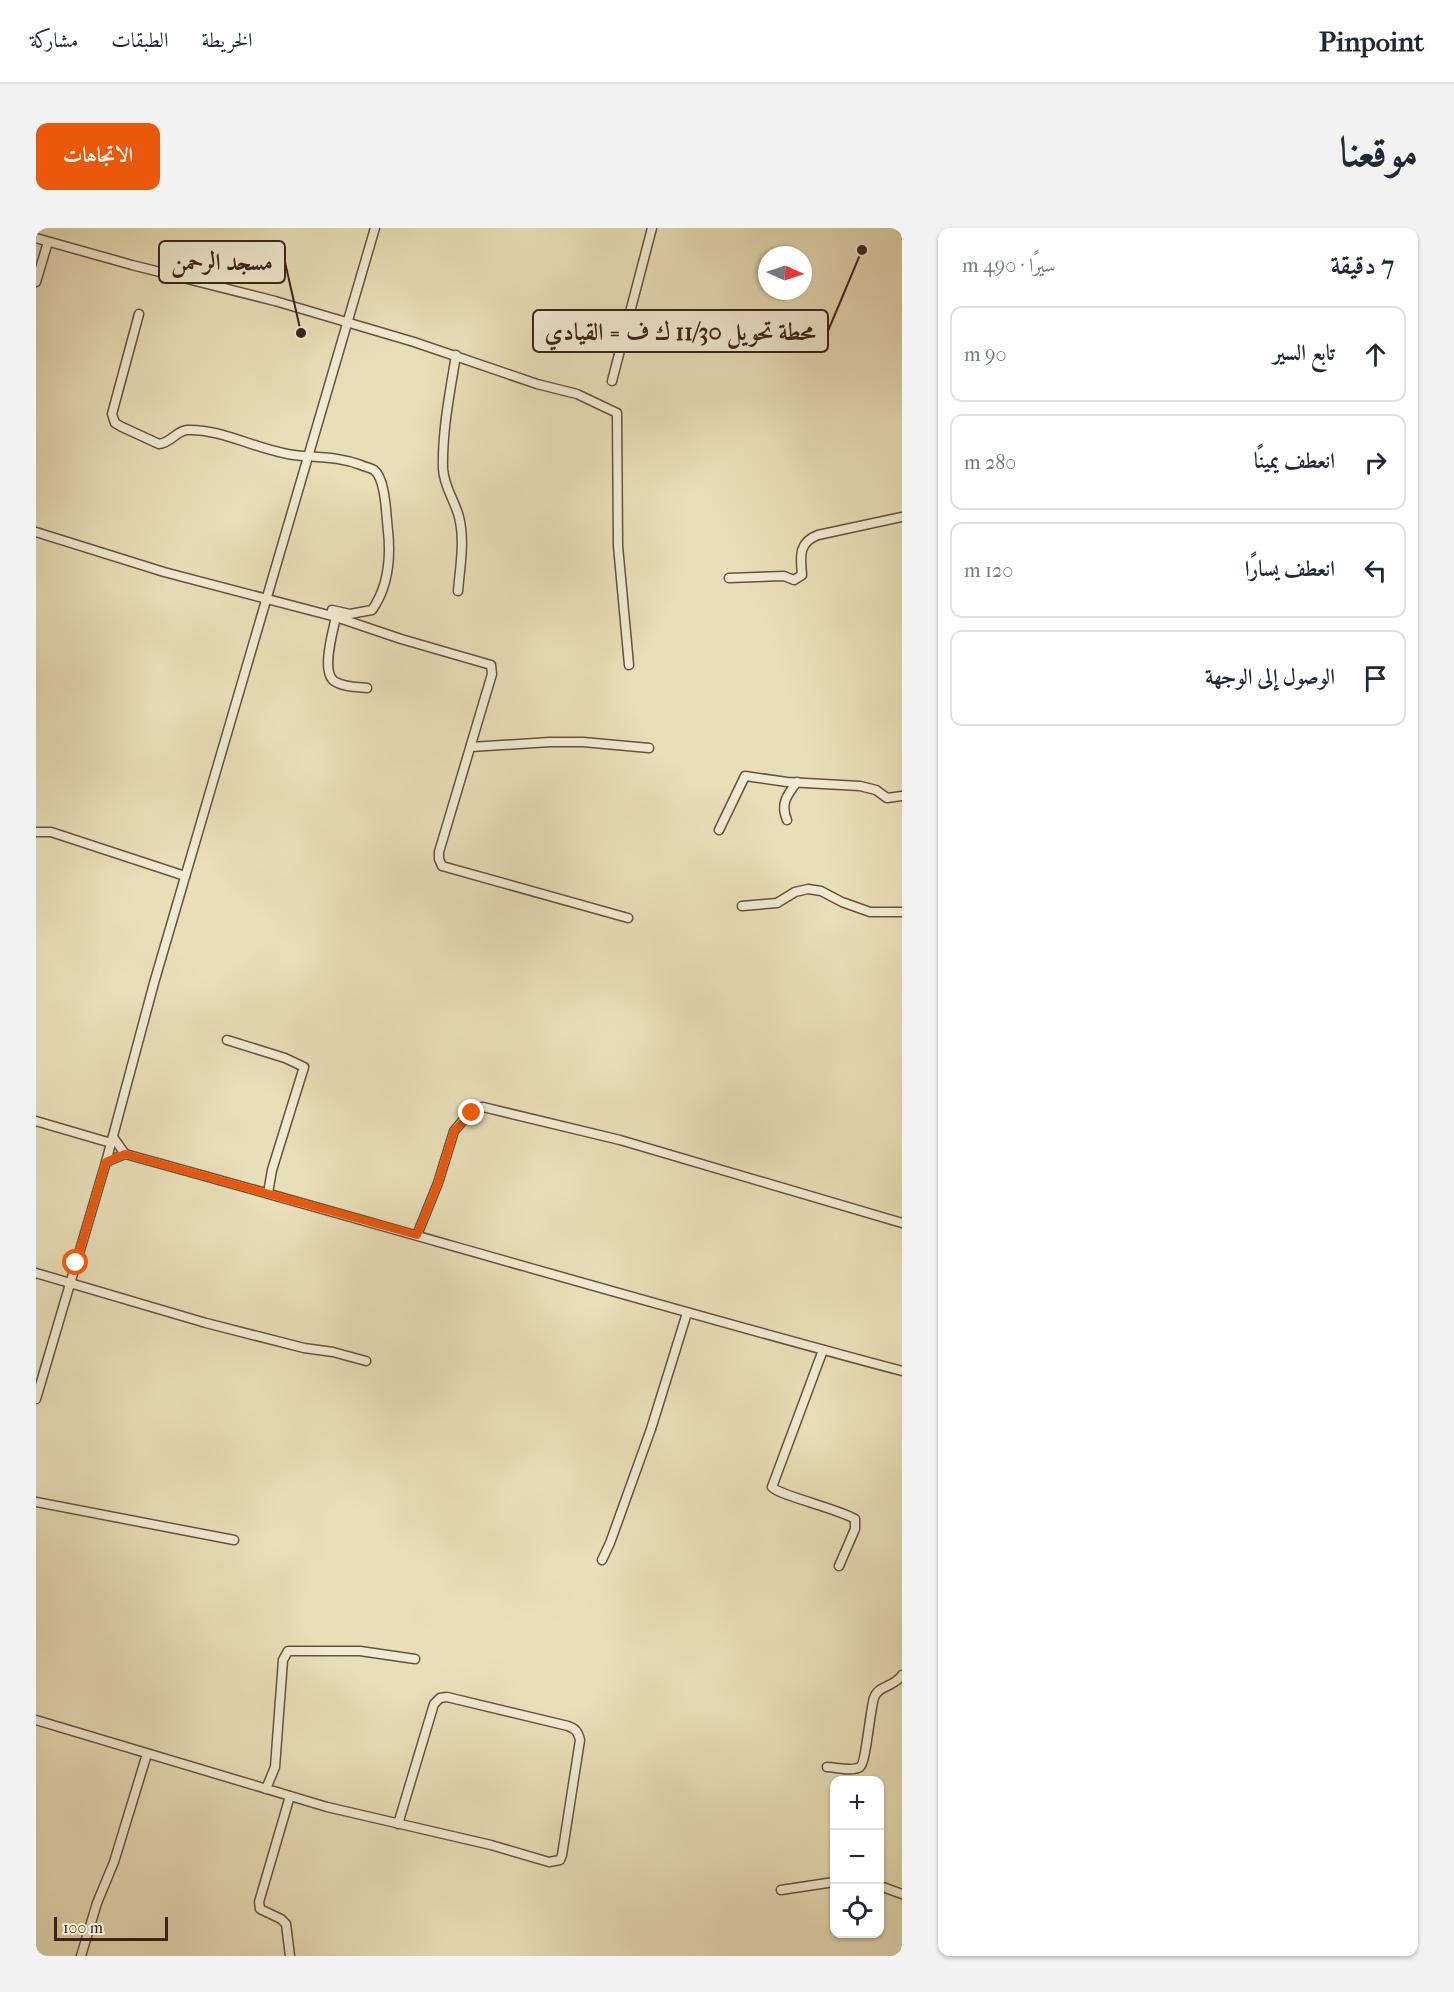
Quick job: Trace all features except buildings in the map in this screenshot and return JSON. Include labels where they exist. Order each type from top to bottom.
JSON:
[{"type":"street","points":[[36,1400],[106,1162],[185,876],[375,228]]},
{"type":"street","points":[[612,381],[652,228]]},
{"type":"street","points":[[36,238],[275,301],[456,355],[537,384],[577,394],[618,413],[618,546],[629,665]]},
{"type":"street","points":[[36,282],[48,242]]},
{"type":"street","points":[[139,314],[114,403],[112,414],[115,423],[159,444],[165,444],[182,431],[188,430],[218,435],[284,454],[324,456],[346,460],[374,470],[382,482],[389,540],[389,562],[382,596],[372,610],[350,614],[266,597]]},
{"type":"street","points":[[456,355],[446,420],[443,468],[444,480],[459,516],[461,531],[458,591]]},
{"type":"street","points":[[729,578],[784,576],[794,580],[802,575],[801,562],[804,543],[808,538],[902,517]]},
{"type":"street","points":[[36,532],[164,572],[336,617],[400,639],[491,665],[492,674],[439,852],[442,866],[628,918]]},
{"type":"street","points":[[336,617],[328,670],[332,679],[342,685],[367,688]]},
{"type":"street","points":[[471,747],[561,742],[649,748]]},
{"type":"street","points":[[718,830],[745,776],[860,786],[876,790],[887,798],[902,796]]},
{"type":"street","points":[[787,820],[783,813],[783,802],[797,782]]},
{"type":"street","points":[[36,832],[51,832],[185,876]]},
{"type":"street","points":[[742,906],[777,903],[795,892],[808,889],[821,891],[842,902],[870,912],[902,912]]},
{"type":"street","points":[[227,1040],[304,1067],[268,1193]]},
{"type":"street","points":[[417,1235],[438,1183],[454,1131],[478,1108],[483,1107],[630,1143],[902,1222]]},
{"type":"street","points":[[36,1121],[112,1140],[125,1154],[687,1313],[902,1371]]},
{"type":"street","points":[[106,1162],[125,1154]]},
{"type":"street","points":[[36,1273],[206,1323],[366,1361]]},
{"type":"street","points":[[602,1560],[651,1429],[687,1313]]},
{"type":"street","points":[[823,1350],[772,1486],[778,1492],[821,1505],[855,1519],[855,1529],[839,1566]]},
{"type":"street","points":[[36,1502],[234,1540]]},
{"type":"street","points":[[266,1789],[275,1767],[282,1668],[288,1651],[360,1651],[415,1659]]},
{"type":"street","points":[[827,1767],[855,1769],[861,1766],[864,1761],[874,1696],[884,1687],[898,1681],[902,1675]]},
{"type":"street","points":[[36,1720],[290,1796],[398,1824],[491,1845],[549,1862],[560,1860],[579,1734],[568,1726],[447,1697],[440,1698],[434,1704],[398,1824]]},
{"type":"street","points":[[81,1956],[97,1902],[114,1862],[147,1755]]},
{"type":"street","points":[[290,1796],[259,1902],[260,1909],[281,1919],[286,1924],[290,1956]]},
{"type":"street","points":[[781,1890],[830,1882]]},
{"type":"street","points":[[884,1888],[902,1894]]},
{"type":"place","name":"محطة تحويل 11/30 ك ف = القيادي","points":[[862,250]]},
{"type":"place","name":"مسجد الرحمن","points":[[301,333]]},
{"type":"route","points":[[76,1263],[106,1162],[125,1154],[417,1235],[438,1183],[454,1131],[472,1113]]}]
